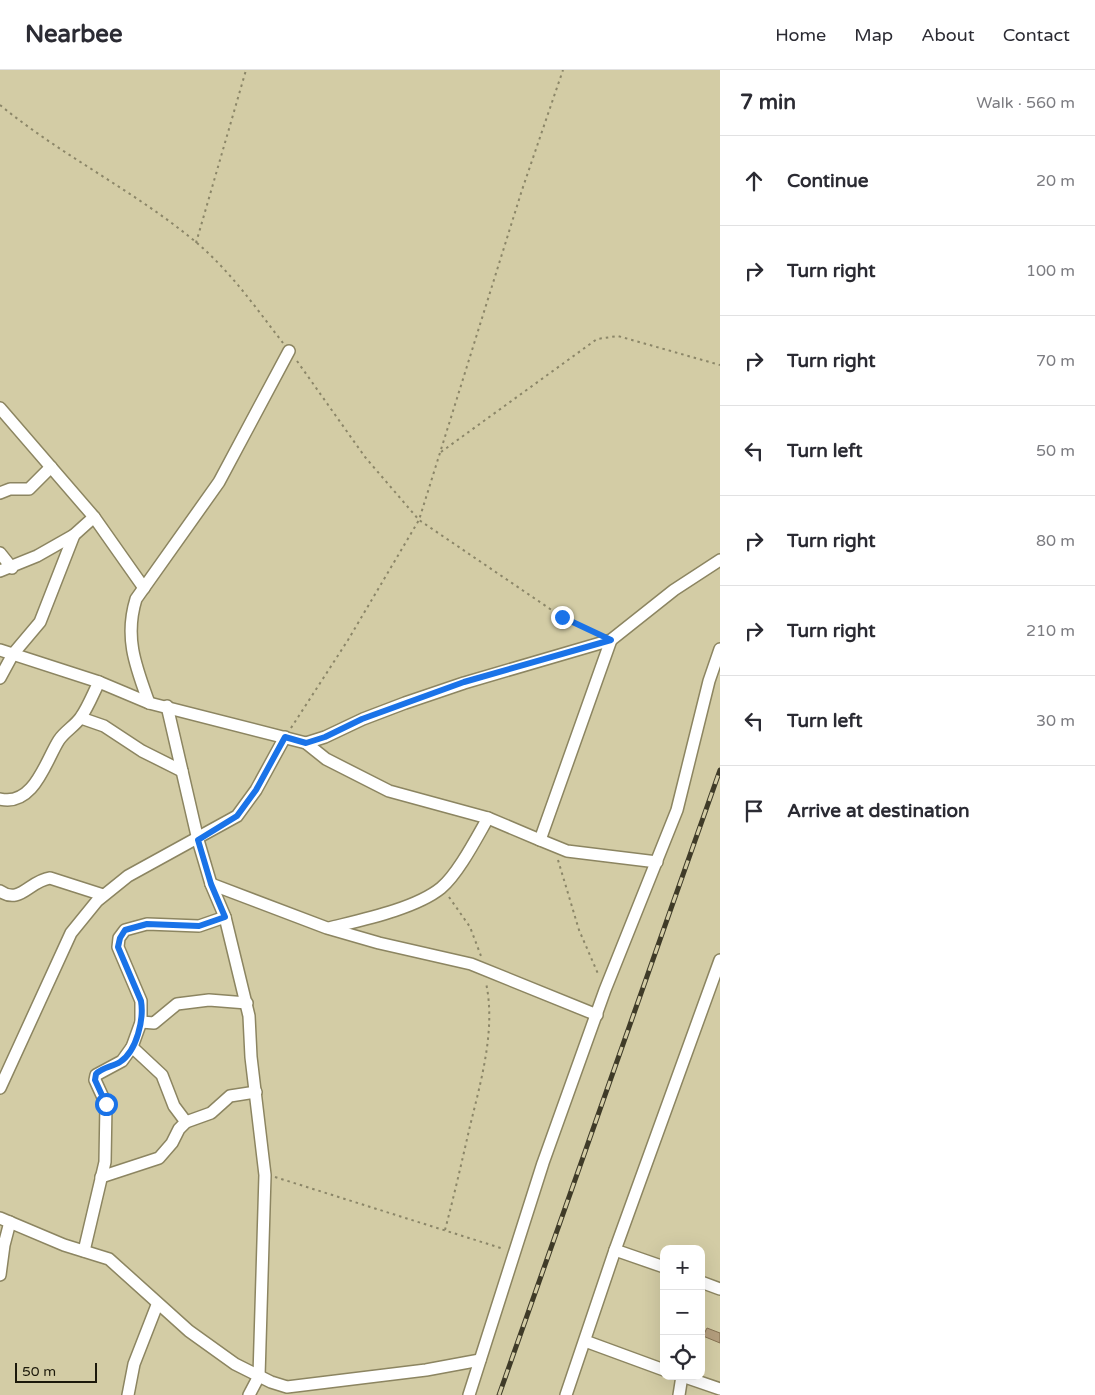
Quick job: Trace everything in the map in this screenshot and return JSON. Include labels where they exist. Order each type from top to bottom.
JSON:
[{"type":"street","points":[[149,703],[135,665],[130,639],[130,618],[136,600],[219,482],[289,351]]},
{"type":"street","points":[[0,408],[94,517],[144,588]]},
{"type":"street","points":[[0,493],[10,489],[29,489],[51,468]]},
{"type":"street","points":[[0,571],[12,568],[74,536],[94,517]]},
{"type":"street","points":[[0,678],[13,654],[40,622],[74,536]]},
{"type":"street","points":[[0,553],[12,568]]},
{"type":"street","points":[[306,743],[325,737],[362,719],[464,682],[611,640],[674,590],[720,560]]},
{"type":"street","points":[[540,840],[611,640]]},
{"type":"street","points":[[469,1395],[513,1252],[604,990],[677,810],[709,682],[720,649]]},
{"type":"street","points":[[0,650],[99,682],[149,703],[167,706],[306,743],[326,759],[389,791],[488,818],[556,848],[589,855],[657,862]]},
{"type":"street","points":[[0,798],[6,800],[21,796],[32,786],[42,773],[60,738],[81,718],[99,682]]},
{"type":"street","points":[[167,706],[198,840],[211,884],[225,917],[247,1004],[265,1174],[259,1376],[249,1395]]},
{"type":"street","points":[[81,718],[104,726],[142,751],[182,771]]},
{"type":"street","points":[[0,1088],[71,933],[103,895],[128,876],[198,840],[237,816],[256,790],[285,737]]},
{"type":"street","points":[[327,928],[381,915],[429,896],[442,887],[468,852],[488,818]]},
{"type":"street","points":[[0,891],[7,896],[14,897],[40,879],[50,878],[103,895]]},
{"type":"street","points":[[211,884],[327,928],[387,945],[458,960],[597,1014]]},
{"type":"street","points":[[84,1251],[105,1162],[106,1104],[95,1080],[99,1071],[122,1061],[132,1047],[141,1022],[141,1001],[118,947],[120,938],[125,930],[147,924],[199,926],[225,917]]},
{"type":"street","points":[[566,1395],[720,960]]},
{"type":"street","points":[[141,1022],[154,1023],[176,1004],[210,1000],[247,1004]]},
{"type":"street","points":[[132,1047],[162,1075],[174,1106],[186,1122]]},
{"type":"street","points":[[101,1177],[159,1158],[186,1122],[211,1113],[230,1096],[256,1092]]},
{"type":"street","points":[[0,1275],[5,1220],[64,1245],[109,1259],[157,1305],[189,1331],[228,1359],[259,1376],[287,1387],[426,1370],[480,1360]]},
{"type":"street","points":[[616,1250],[660,1266]]},
{"type":"street","points":[[705,1283],[719,1286]]},
{"type":"street","points":[[128,1395],[134,1364],[157,1305]]},
{"type":"street","points":[[585,1341],[660,1369]]},
{"type":"street","points":[[678,1395],[681,1380]]},
{"type":"street","points":[[694,1380],[720,1389]]},
{"type":"path","points":[[196,243],[246,70]]},
{"type":"path","points":[[285,737],[348,640],[419,520],[522,190],[563,70]]},
{"type":"path","points":[[0,106],[35,134],[139,200],[196,243],[230,275],[289,351],[365,457],[419,520],[562,617],[611,640]]},
{"type":"path","points":[[440,452],[597,339],[618,336],[720,365]]},
{"type":"path","points":[[556,848],[563,881],[579,930],[604,990]]},
{"type":"path","points":[[442,887],[470,927],[484,971],[490,998],[481,1081],[445,1230]]},
{"type":"path","points":[[265,1174],[513,1252]]},
{"type":"building","points":[[707,1328],[720,1333],[720,1343],[705,1337]]},
{"type":"railway","points":[[499,1395],[720,770]]},
{"type":"route","points":[[106,1104],[95,1080],[96,1074],[122,1061],[132,1047],[141,1022],[141,1001],[118,947],[120,938],[125,930],[147,924],[179,927],[199,926],[225,917],[211,884],[198,840],[237,816],[246,806],[285,737],[306,743],[325,737],[362,719],[464,682],[611,640],[562,617]]}]
